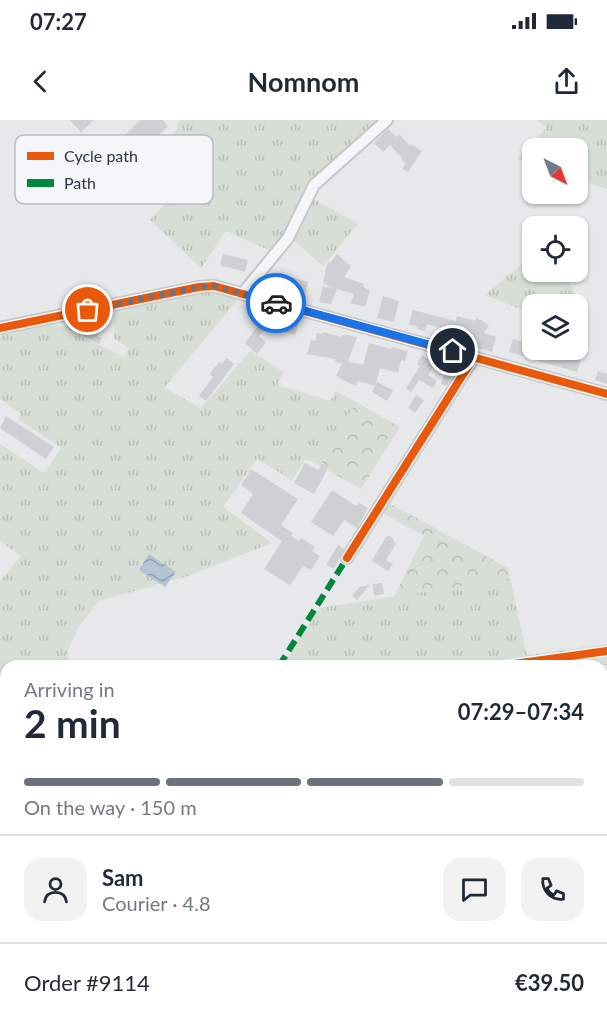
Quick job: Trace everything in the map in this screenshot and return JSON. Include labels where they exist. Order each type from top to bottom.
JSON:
[{"type":"street","points":[[243,293],[288,238],[314,185],[387,120]]},
{"type":"street","points":[[0,328],[199,287],[214,286],[607,394]]},
{"type":"street","points":[[347,558],[474,357]]},
{"type":"green space","points":[[179,120],[382,120],[317,176],[288,229],[271,251],[226,231],[201,268],[150,220],[164,204],[213,204],[213,135],[173,135]]},
{"type":"green space","points":[[536,120],[607,120],[607,189],[588,182],[588,138],[537,138],[547,127]]},
{"type":"green space","points":[[312,198],[358,224],[323,266],[291,238]]},
{"type":"green space","points":[[522,264],[522,282],[570,282],[575,294],[522,294],[522,310],[485,295]]},
{"type":"green space","points":[[211,290],[239,298],[164,388],[201,408],[250,351],[284,372],[277,385],[330,401],[336,391],[356,402],[320,466],[306,459],[292,480],[257,459],[223,507],[272,543],[188,576],[99,601],[79,626],[68,650],[69,660],[0,660],[0,581],[21,556],[0,541],[0,444],[44,473],[61,448],[18,419],[21,414],[0,399],[0,334],[53,323],[124,357],[129,348],[114,339],[114,311]]},
{"type":"green space","points":[[356,402],[400,427],[361,489],[320,466]]},
{"type":"green space","points":[[385,501],[508,568],[510,578],[394,597],[424,536],[379,511]]},
{"type":"green space","points":[[510,578],[527,655],[492,660],[286,660],[320,608]]},
{"type":"green space","points":[[607,644],[607,660],[493,660]]},
{"type":"water","points":[[149,554],[176,572],[165,587],[139,570]]},
{"type":"building","points":[[70,120],[94,120],[81,132]]},
{"type":"building","points":[[140,120],[163,120],[168,126],[159,135],[125,135]]},
{"type":"building","points":[[388,129],[396,137],[399,134],[410,146],[411,144],[422,151],[408,172],[402,169],[406,163],[390,145],[383,152],[374,143]]},
{"type":"building","points":[[223,254],[248,260],[245,272],[220,265]]},
{"type":"building","points":[[337,254],[351,267],[344,277],[364,284],[363,287],[370,290],[365,307],[351,303],[354,294],[337,289],[331,304],[319,302],[323,286],[331,288],[323,282],[328,261],[330,263]]},
{"type":"building","points":[[288,276],[308,282],[305,297],[276,289],[273,294],[258,290],[265,277],[276,279],[286,285]]},
{"type":"building","points":[[383,296],[399,301],[394,322],[377,318]]},
{"type":"building","points":[[257,309],[269,313],[271,310],[266,328],[259,336],[266,342],[257,354],[245,343],[258,326],[253,324]]},
{"type":"building","points":[[413,310],[456,321],[457,316],[475,321],[477,318],[489,325],[484,333],[496,337],[492,352],[454,338],[456,333],[441,328],[427,324],[425,331],[418,329],[409,324]]},
{"type":"building","points":[[285,319],[299,322],[295,335],[282,332]]},
{"type":"building","points":[[68,322],[77,326],[82,323],[99,332],[97,336],[102,338],[99,344],[65,328]]},
{"type":"building","points":[[323,332],[342,337],[342,335],[348,335],[357,337],[348,361],[363,365],[369,343],[408,351],[405,361],[401,360],[398,373],[380,368],[375,386],[358,381],[356,385],[336,376],[342,364],[335,361],[336,359],[307,354],[311,340],[315,341],[317,333],[323,334]]},
{"type":"building","points":[[513,339],[522,341],[522,356],[509,352]]},
{"type":"building","points":[[422,355],[435,363],[428,375],[437,381],[433,388],[419,380],[411,392],[406,388],[420,366],[417,364]]},
{"type":"building","points":[[227,358],[234,364],[206,401],[199,396],[213,377],[210,374],[214,368]]},
{"type":"building","points":[[536,360],[581,360],[577,372]]},
{"type":"building","points":[[451,362],[459,365],[447,386],[441,384]]},
{"type":"building","points":[[598,371],[607,374],[607,384],[595,380]]},
{"type":"building","points":[[377,382],[393,390],[387,401],[372,392]]},
{"type":"building","points":[[416,395],[424,400],[415,413],[408,408]]},
{"type":"building","points":[[6,416],[54,447],[46,459],[0,428]]},
{"type":"building","points":[[305,463],[318,470],[322,464],[328,468],[314,494],[294,483]]},
{"type":"building","points":[[251,469],[298,499],[281,525],[293,533],[291,536],[299,541],[301,538],[315,547],[312,551],[320,556],[311,570],[303,566],[290,585],[264,569],[282,541],[241,513],[253,494],[241,485]]},
{"type":"building","points":[[332,490],[356,506],[359,503],[368,508],[357,528],[344,520],[333,536],[311,522]]},
{"type":"building","points":[[386,537],[393,538],[395,545],[386,560],[393,564],[388,571],[372,561]]},
{"type":"building","points":[[338,545],[344,549],[334,569],[326,565]]},
{"type":"building","points":[[382,583],[384,594],[374,596],[373,584]]},
{"type":"building","points":[[370,585],[357,600],[352,595],[360,587]]},
{"type":"marked path","points":[[283,660],[347,558]]},
{"type":"cycle path","points":[[0,328],[199,287],[214,286],[607,394]]},
{"type":"cycle path","points":[[347,558],[474,357]]},
{"type":"cycle path","points":[[543,660],[607,651]]},
{"type":"way so far","points":[[88,310],[199,287],[214,286],[276,303]]},
{"type":"route","points":[[276,303],[453,351]]}]
